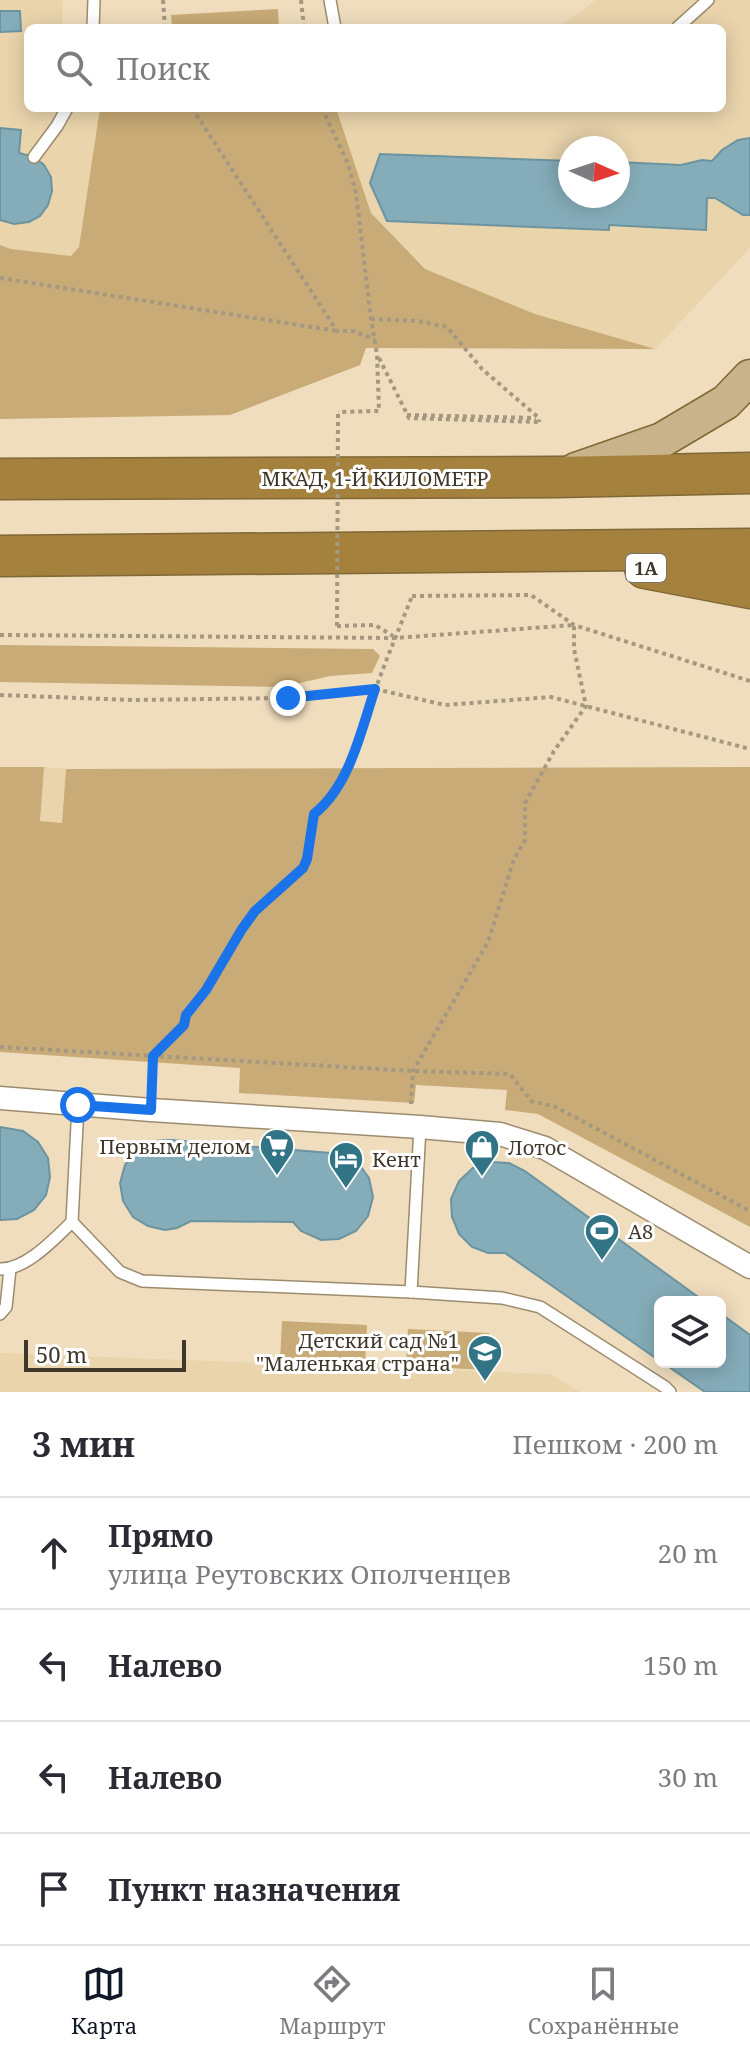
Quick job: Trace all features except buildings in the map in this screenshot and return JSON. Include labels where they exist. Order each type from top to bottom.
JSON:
[{"type":"highway","name":"МКАД, 1-Й КИЛОМЕТР","points":[[0,479],[557,477],[750,473]]},
{"type":"highway","points":[[0,556],[750,549]]},
{"type":"highway","name":"1A","points":[[542,552],[750,588]]},
{"type":"main road","points":[[557,477],[662,440],[738,394]]},
{"type":"street","points":[[0,1098],[500,1134],[545,1148],[750,1267]]},
{"type":"lane","points":[[93,24],[94,0]]},
{"type":"lane","points":[[330,0],[334,24]]},
{"type":"lane","points":[[681,24],[708,0]]},
{"type":"lane","points":[[34,157],[65,112]]},
{"type":"lane","points":[[0,1314],[6,1307],[5,1269],[44,1249],[72,1222],[78,1105]]},
{"type":"lane","points":[[411,1292],[415,1126]]},
{"type":"lane","points":[[72,1222],[120,1272],[142,1281],[411,1292],[502,1298],[540,1307],[670,1392]]},
{"type":"path","points":[[163,0],[165,24]]},
{"type":"path","points":[[301,0],[304,24]]},
{"type":"path","points":[[195,112],[337,331]]},
{"type":"path","points":[[324,112],[344,158],[356,199],[377,354],[379,411],[338,412],[337,626],[375,625],[395,638]]},
{"type":"path","points":[[0,278],[337,331],[354,331],[375,340]]},
{"type":"path","points":[[371,319],[418,321],[447,327],[482,369],[539,418],[539,422],[409,418],[377,354]]},
{"type":"path","points":[[151,1110],[153,1056],[184,1025],[186,1015],[206,990],[255,911],[303,868],[314,814],[326,805],[351,760],[412,596],[531,595],[574,625],[750,681]]},
{"type":"path","points":[[0,635],[395,638],[574,625]]},
{"type":"path","points":[[415,1126],[413,1071],[488,942],[514,859],[525,840],[525,803],[554,751],[586,706],[574,649],[574,625]]},
{"type":"path","points":[[0,695],[148,700],[288,698],[375,689],[445,705],[551,697],[750,749]]},
{"type":"path","points":[[0,1047],[510,1074],[531,1101],[556,1107],[750,1211]]},
{"type":"shaded area","points":[[0,0],[63,0],[62,24],[24,24],[24,112],[99,112],[79,247],[72,256],[0,245]]},
{"type":"shaded area","points":[[596,0],[750,0],[750,248],[655,349],[535,314],[425,269],[371,213],[337,112],[726,112],[726,24],[563,24]]},
{"type":"shaded area","points":[[278,9],[279,24],[172,24],[171,15]]},
{"type":"shaded area","points":[[99,112],[337,112],[371,213],[425,269],[535,314],[655,349],[366,348],[360,365],[230,415],[0,419],[0,245],[71,256],[79,247]]},
{"type":"shaded area","points":[[0,645],[373,649],[380,656],[372,673],[330,676],[283,687],[0,682]]},
{"type":"shaded area","points":[[0,767],[44,767],[40,821],[62,823],[66,769],[750,767],[750,1227],[538,1114],[505,1110],[507,1090],[416,1085],[414,1103],[239,1093],[240,1068],[0,1052]]},
{"type":"shaded area","points":[[44,767],[66,769],[62,823],[40,821]]},
{"type":"shaded area","points":[[282,1321],[367,1325],[365,1364],[280,1361]]},
{"type":"shaded area","points":[[408,1329],[489,1333],[488,1370],[406,1366]]},
{"type":"shaded area","points":[[0,1353],[550,1374],[580,1392],[0,1392]]},
{"type":"place","name":"Первым делом","points":[[277,1177]]},
{"type":"place","name":"Лотос","points":[[482,1178]]},
{"type":"place","name":"Кент","points":[[346,1190]]},
{"type":"place","name":"А8","points":[[602,1262]]},
{"type":"place","name":"Детский сад №1 \"Маленькая страна\"","points":[[485,1383]]},
{"type":"route","points":[[78,1105],[151,1110],[153,1056],[184,1025],[186,1015],[206,990],[255,911],[303,868],[314,814],[326,805],[339,786],[375,689],[288,698]]}]
